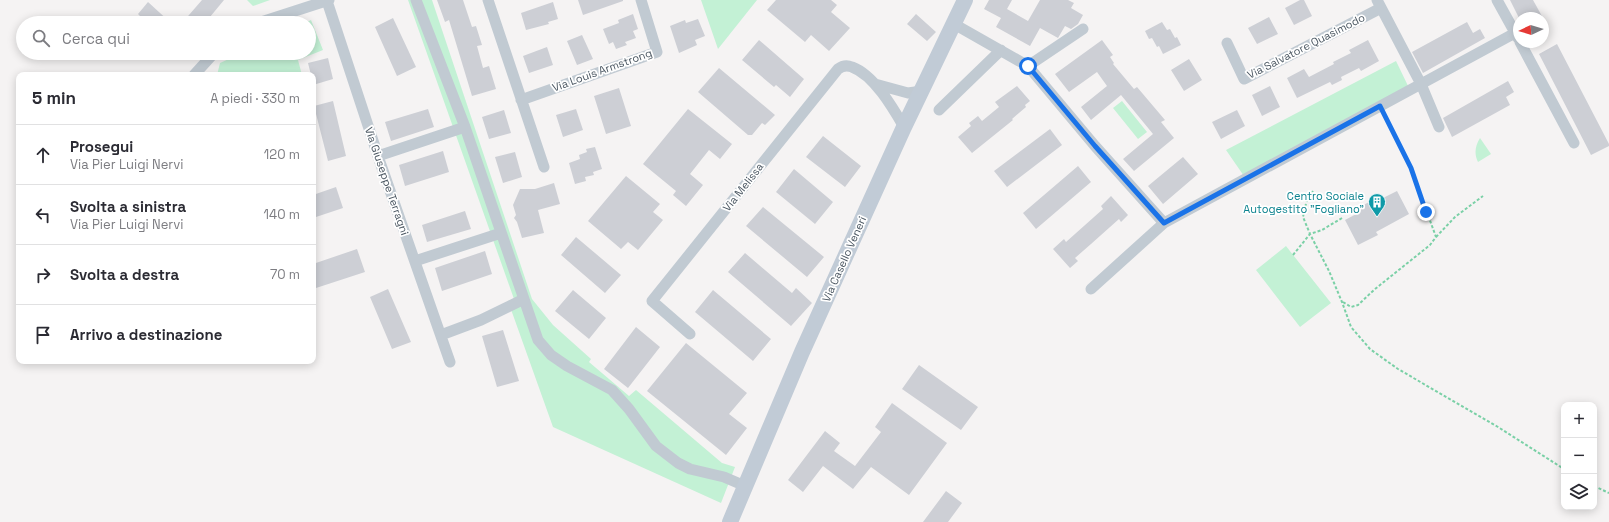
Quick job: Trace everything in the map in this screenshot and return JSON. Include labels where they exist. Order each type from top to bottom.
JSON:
[{"type":"street","name":"Via Giuseppe Terragni","points":[[279,16],[328,0],[378,156],[450,362]]},
{"type":"street","points":[[416,0],[465,127],[538,340],[552,355],[583,376],[601,383],[612,390],[629,409],[656,446],[678,463],[690,469],[724,477],[745,486]]},
{"type":"street","points":[[488,0],[520,100],[544,167]]},
{"type":"street","name":"Via Louis Armstrong","points":[[520,100],[657,52],[641,0]]},
{"type":"street","name":"Via Casello Veneri","points":[[730,522],[802,352],[904,127],[965,0]]},
{"type":"street","points":[[1497,0],[1513,29]]},
{"type":"street","name":"Via Salvatore Quasimodo","points":[[1228,43],[1244,79],[1379,4],[1421,84],[1439,127]]},
{"type":"street","points":[[954,24],[1028,66],[1095,146],[1164,223]]},
{"type":"street","points":[[1028,66],[1083,29]]},
{"type":"street","points":[[1091,289],[1164,223],[1421,84],[1513,40]]},
{"type":"street","points":[[1523,48],[1574,143]]},
{"type":"street","points":[[939,110],[1001,50]]},
{"type":"street","points":[[197,72],[208,60]]},
{"type":"street","name":"Via Melissa","points":[[690,334],[652,301],[838,69],[844,66],[852,66],[875,84],[893,108],[904,127]]},
{"type":"street","name":"Via Melissa","points":[[875,84],[908,93],[922,90]]},
{"type":"street","points":[[378,156],[465,127]]},
{"type":"street","points":[[415,261],[501,233]]},
{"type":"street","points":[[441,335],[481,320],[524,299]]},
{"type":"path","points":[[1380,106],[1411,168],[1436,237]]},
{"type":"path","points":[[1313,191],[1307,199],[1303,217],[1329,271],[1351,327],[1370,349],[1398,369],[1498,427],[1561,467]]},
{"type":"path","points":[[1342,302],[1351,307],[1358,306],[1375,289],[1430,245],[1455,217],[1484,196]]},
{"type":"path","points":[[1293,255],[1310,234],[1342,218]]},
{"type":"path","points":[[1597,488],[1609,494]]},
{"type":"green space","points":[[247,0],[270,0],[253,6]]},
{"type":"green space","points":[[408,0],[432,0],[532,299],[553,325],[591,359],[589,362],[629,396],[636,390],[722,463],[735,467],[721,503],[553,427],[508,301],[514,299]]},
{"type":"green space","points":[[701,0],[757,0],[718,49]]},
{"type":"green space","points":[[316,32],[323,50],[316,53]]},
{"type":"green space","points":[[227,60],[298,60],[301,72],[218,72],[220,63]]},
{"type":"green space","points":[[1396,61],[1410,90],[1246,179],[1226,150]]},
{"type":"green space","points":[[1122,101],[1147,132],[1138,139],[1113,108]]},
{"type":"green space","points":[[1480,138],[1491,154],[1478,162],[1476,150]]},
{"type":"green space","points":[[1286,246],[1331,303],[1300,327],[1256,270]]},
{"type":"building","points":[[202,0],[224,0],[211,16],[188,16]]},
{"type":"building","points":[[437,0],[463,0],[472,27],[476,26],[482,45],[477,46],[483,68],[489,66],[496,89],[472,96],[449,20],[445,22]]},
{"type":"building","points":[[578,0],[623,0],[623,1],[583,15]]},
{"type":"building","points":[[776,0],[831,0],[837,5],[831,12],[850,28],[829,51],[811,35],[805,42],[767,10]]},
{"type":"building","points":[[989,0],[1012,0],[1007,9],[1028,21],[1040,0],[1068,0],[1074,3],[1071,8],[1083,15],[1078,24],[1071,29],[1065,26],[1058,38],[1040,28],[1030,46],[996,27],[1001,18],[984,9]]},
{"type":"building","points":[[1300,0],[1304,0],[1312,16],[1294,25],[1285,8]]},
{"type":"building","points":[[1510,0],[1533,0],[1540,12],[1516,12]]},
{"type":"building","points":[[148,2],[163,16],[140,16],[138,14]]},
{"type":"building","points":[[553,2],[558,19],[548,22],[549,24],[526,30],[521,13]]},
{"type":"building","points":[[633,14],[638,29],[633,31],[636,38],[625,42],[627,45],[616,49],[613,42],[609,44],[603,29],[619,23],[618,20]]},
{"type":"building","points":[[916,14],[936,32],[927,41],[907,24]]},
{"type":"building","points":[[1269,17],[1278,34],[1257,44],[1248,28]]},
{"type":"building","points":[[393,18],[416,67],[397,76],[375,27]]},
{"type":"building","points":[[698,19],[705,36],[695,40],[697,45],[679,53],[670,26],[685,20],[686,23]]},
{"type":"building","points":[[1162,22],[1167,30],[1170,29],[1175,38],[1177,37],[1181,45],[1163,54],[1159,46],[1157,47],[1152,38],[1149,39],[1145,31]]},
{"type":"building","points":[[1467,22],[1473,33],[1480,29],[1485,38],[1423,73],[1412,52]]},
{"type":"building","points":[[582,35],[593,59],[577,65],[567,41]]},
{"type":"building","points":[[759,40],[804,79],[790,97],[776,85],[774,87],[742,60]]},
{"type":"building","points":[[1102,40],[1113,55],[1110,57],[1114,63],[1113,64],[1134,89],[1137,87],[1165,120],[1161,122],[1174,138],[1134,171],[1123,159],[1153,134],[1121,95],[1091,120],[1081,107],[1107,86],[1097,72],[1069,92],[1055,74]]},
{"type":"building","points":[[1368,40],[1379,61],[1361,71],[1359,68],[1341,77],[1342,80],[1332,85],[1330,82],[1297,98],[1287,78],[1304,69],[1309,77],[1334,64],[1333,62],[1351,53],[1349,50]]},
{"type":"building","points":[[1557,44],[1609,144],[1609,146],[1591,155],[1539,54]]},
{"type":"building","points":[[547,47],[553,65],[529,73],[523,56]]},
{"type":"building","points":[[328,58],[333,79],[316,84],[316,72],[310,72],[308,63]]},
{"type":"building","points":[[1189,59],[1202,80],[1184,91],[1171,70]]},
{"type":"building","points":[[719,68],[775,115],[765,125],[762,123],[752,135],[748,135],[698,92]]},
{"type":"building","points":[[1508,81],[1514,92],[1506,97],[1510,105],[1452,137],[1443,118]]},
{"type":"building","points":[[1017,86],[1030,101],[1025,105],[1026,107],[1012,119],[1013,120],[972,153],[958,137],[971,126],[969,123],[978,116],[982,121],[999,107],[995,102]]},
{"type":"building","points":[[1270,86],[1280,107],[1262,116],[1252,95]]},
{"type":"building","points":[[619,88],[631,126],[606,134],[594,96]]},
{"type":"building","points":[[333,101],[346,156],[328,161],[316,114],[316,105]]},
{"type":"building","points":[[428,109],[434,127],[391,141],[385,122]]},
{"type":"building","points":[[576,109],[583,130],[563,137],[556,115]]},
{"type":"building","points":[[688,109],[732,144],[720,159],[709,150],[690,174],[703,185],[686,206],[673,195],[676,191],[643,164]]},
{"type":"building","points":[[504,110],[511,133],[489,139],[482,117]]},
{"type":"building","points":[[1237,110],[1245,126],[1221,139],[1212,122]]},
{"type":"building","points":[[1050,129],[1062,145],[1007,187],[994,171]]},
{"type":"building","points":[[823,136],[861,166],[845,187],[806,157]]},
{"type":"building","points":[[595,147],[602,169],[593,172],[594,175],[585,177],[586,181],[575,184],[569,163],[580,159],[579,155],[587,152],[586,149]]},
{"type":"building","points":[[443,151],[449,172],[405,186],[399,165]]},
{"type":"building","points":[[515,152],[522,177],[503,183],[495,157]]},
{"type":"building","points":[[1183,157],[1198,174],[1163,204],[1148,186]]},
{"type":"building","points":[[1078,166],[1091,182],[1036,229],[1023,213]]},
{"type":"building","points":[[794,169],[833,202],[815,224],[776,192]]},
{"type":"building","points":[[626,176],[660,204],[653,212],[663,220],[638,250],[628,242],[621,249],[588,221]]},
{"type":"building","points":[[554,183],[560,204],[538,210],[544,233],[522,238],[517,222],[514,218],[516,215],[513,205],[520,189],[535,189]]},
{"type":"building","points":[[336,187],[343,208],[316,217],[316,194]]},
{"type":"building","name":"Centro Sociale Autogestito \"Fogliano\"","points":[[1397,191],[1409,214],[1376,232],[1378,235],[1358,245],[1345,220],[1360,212],[1358,208],[1380,196],[1381,199]]},
{"type":"building","points":[[1111,196],[1128,215],[1121,222],[1119,219],[1075,258],[1078,261],[1070,268],[1053,249],[1064,239],[1066,242],[1103,209],[1101,206]]},
{"type":"building","points":[[763,207],[824,257],[807,277],[746,226]]},
{"type":"building","points":[[465,211],[471,229],[427,242],[422,225]]},
{"type":"building","points":[[576,237],[621,275],[605,293],[561,255]]},
{"type":"building","points":[[357,249],[365,272],[316,288],[316,263]]},
{"type":"building","points":[[485,251],[492,274],[442,291],[435,268]]},
{"type":"building","points":[[745,253],[792,293],[796,288],[812,303],[791,326],[728,272]]},
{"type":"building","points":[[388,289],[411,342],[392,349],[370,297]]},
{"type":"building","points":[[573,290],[606,318],[589,339],[555,311]]},
{"type":"building","points":[[713,290],[771,339],[753,361],[695,312]]},
{"type":"building","points":[[636,327],[660,347],[628,388],[604,369]]},
{"type":"building","points":[[503,330],[519,381],[497,387],[482,336]]},
{"type":"building","points":[[686,343],[747,393],[729,414],[747,428],[726,455],[647,391]]},
{"type":"building","points":[[919,365],[978,407],[961,430],[902,389]]},
{"type":"building","points":[[892,403],[947,443],[909,495],[871,467],[853,489],[823,466],[803,492],[788,480],[825,431],[840,443],[834,451],[855,466],[881,432],[875,427]]},
{"type":"building","points":[[946,491],[962,503],[948,522],[923,522]]},
{"type":"place","name":"Centro Sociale Autogestito \"Fogliano\"","points":[[1377,217]]},
{"type":"route","points":[[1028,66],[1095,146],[1164,223],[1380,106],[1419,186],[1426,212]]}]
